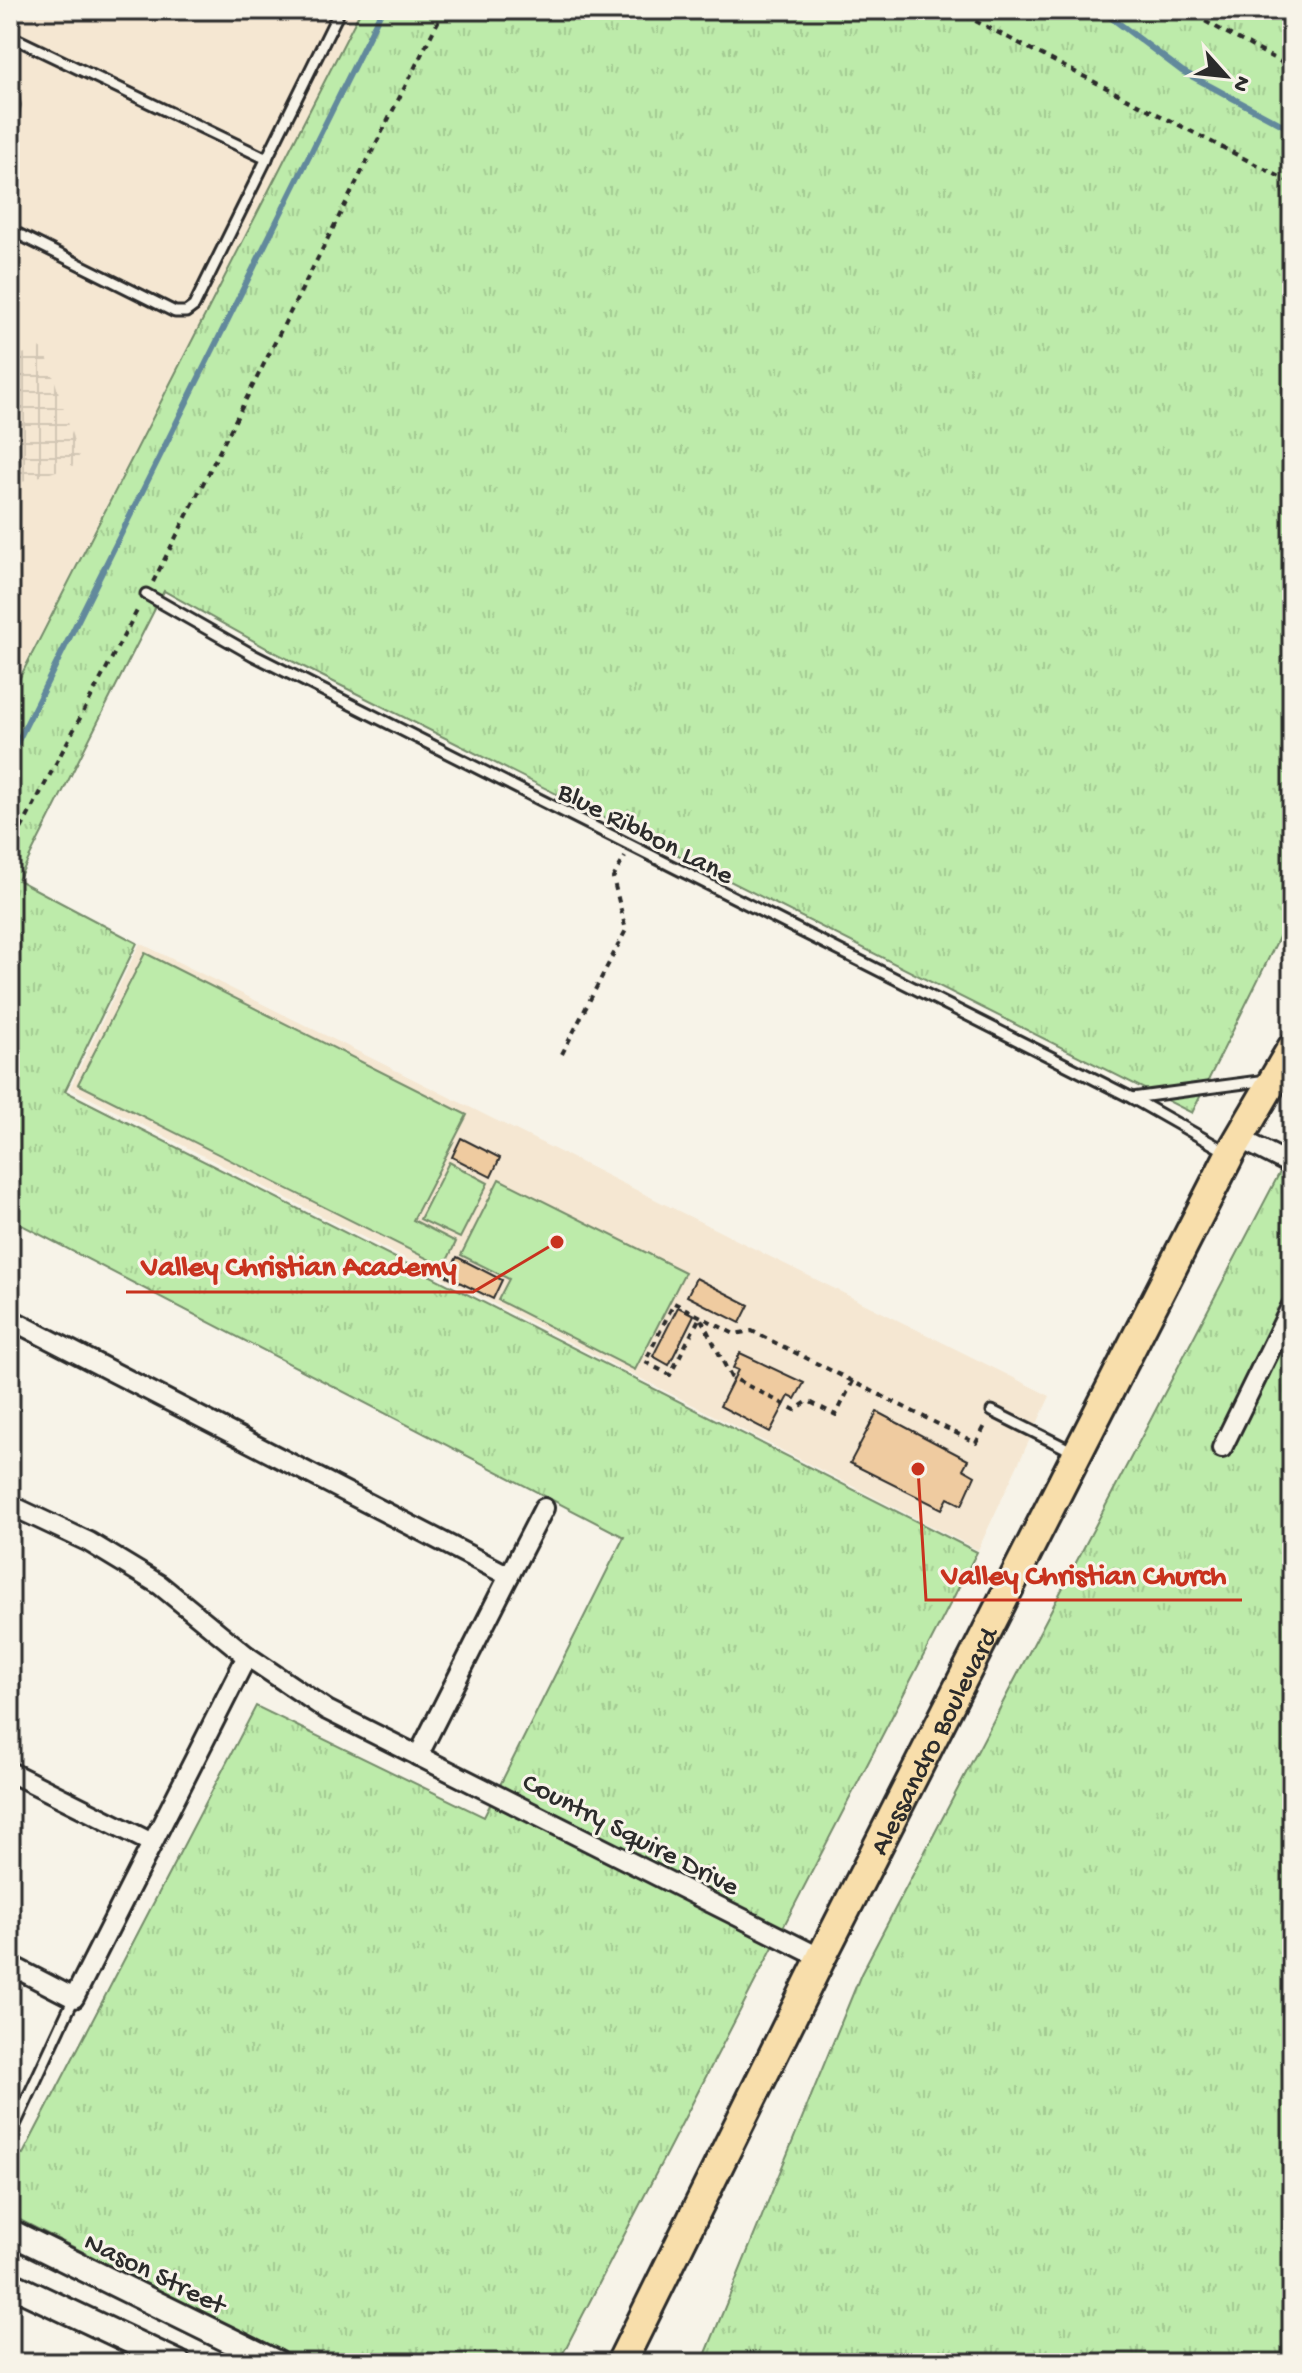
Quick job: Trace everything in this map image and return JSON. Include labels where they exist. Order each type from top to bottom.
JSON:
[{"type":"main road","name":"Alessandro Boulevard","points":[[1272,1079],[1292,1029]]},
{"type":"main road","name":"Alessandro Boulevard","points":[[621,2363],[821,1958],[1234,1146],[1292,1048]]},
{"type":"main road","name":"Nason Street","points":[[10,2232],[276,2363]]},
{"type":"main road","points":[[10,2284],[178,2363]]},
{"type":"street","points":[[1234,1146],[1292,1165]]},
{"type":"street","points":[[1222,1448],[1292,1305]]},
{"type":"street","points":[[10,1319],[509,1576]]},
{"type":"street","name":"Country Squire Drive","points":[[10,1505],[89,1542],[160,1585],[247,1656],[327,1710],[821,1958]]},
{"type":"street","points":[[418,1756],[544,1508]]},
{"type":"street","points":[[10,1965],[74,1998],[150,1842],[247,1656]]},
{"type":"street","points":[[10,1772],[150,1842]]},
{"type":"lane","points":[[10,230],[175,312],[186,312],[194,306],[340,10]]},
{"type":"lane","points":[[10,36],[267,159]]},
{"type":"lane","points":[[10,72],[14,105],[10,139]]},
{"type":"lane","name":"Blue Ribbon Lane","points":[[146,594],[253,655],[630,848],[1234,1146]]},
{"type":"lane","points":[[1132,1098],[1272,1079]]},
{"type":"lane","points":[[992,1411],[1077,1454]]},
{"type":"lane","points":[[10,2122],[15,2125],[74,1998]]},
{"type":"path","points":[[10,850],[146,594],[444,10]]},
{"type":"path","points":[[954,10],[1292,183]]},
{"type":"path","points":[[1184,10],[1292,68]]},
{"type":"path","points":[[562,1054],[626,930],[613,878],[630,848]]},
{"type":"path","points":[[700,1317],[670,1375],[645,1362],[674,1303],[734,1334],[752,1331],[976,1443],[992,1411]]},
{"type":"path","points":[[700,1317],[731,1377],[795,1410],[808,1401],[836,1415],[853,1381]]},
{"type":"shaded area","points":[[10,10],[361,10],[10,694]]},
{"type":"shaded area","points":[[44,347],[81,463],[10,486],[10,358]]},
{"type":"shaded area","points":[[140,943],[1050,1396],[978,1550],[70,1088]]},
{"type":"green space","points":[[361,10],[1292,10],[1292,911],[1192,1113],[270,650],[164,591],[18,880],[137,943],[65,1091],[977,1552],[558,2363],[303,2363],[10,2215],[10,2149],[23,2154],[256,1706],[484,1817],[624,1537],[10,1219],[10,697]]},
{"type":"green space","points":[[145,953],[467,1115],[413,1220],[456,1242],[444,1267],[78,1084]]},
{"type":"green space","points":[[1292,1149],[1292,2363],[702,2363],[861,1974]]},
{"type":"green space","points":[[449,1162],[488,1183],[460,1238],[420,1219]]},
{"type":"green space","points":[[499,1179],[685,1272],[635,1370],[498,1300],[509,1279],[461,1255]]},
{"type":"building","points":[[461,1138],[500,1158],[491,1177],[452,1157]]},
{"type":"building","points":[[457,1257],[502,1280],[493,1299],[447,1276]]},
{"type":"building","points":[[696,1278],[749,1305],[740,1323],[687,1296]]},
{"type":"building","points":[[678,1307],[694,1315],[669,1365],[653,1356]]},
{"type":"building","points":[[740,1353],[804,1383],[795,1399],[789,1396],[770,1432],[720,1406],[738,1370],[733,1368]]},
{"type":"building","points":[[877,1412],[968,1460],[963,1469],[975,1476],[962,1505],[948,1498],[942,1509],[850,1463]]},
{"type":"waterway","points":[[10,757],[382,10]]},
{"type":"waterway","points":[[1101,10],[1182,71],[1292,130]]},
{"type":"place","name":"Valley Christian Academy","points":[[557,1242]]},
{"type":"place","name":"Valley Christian Church","points":[[918,1469]]}]
